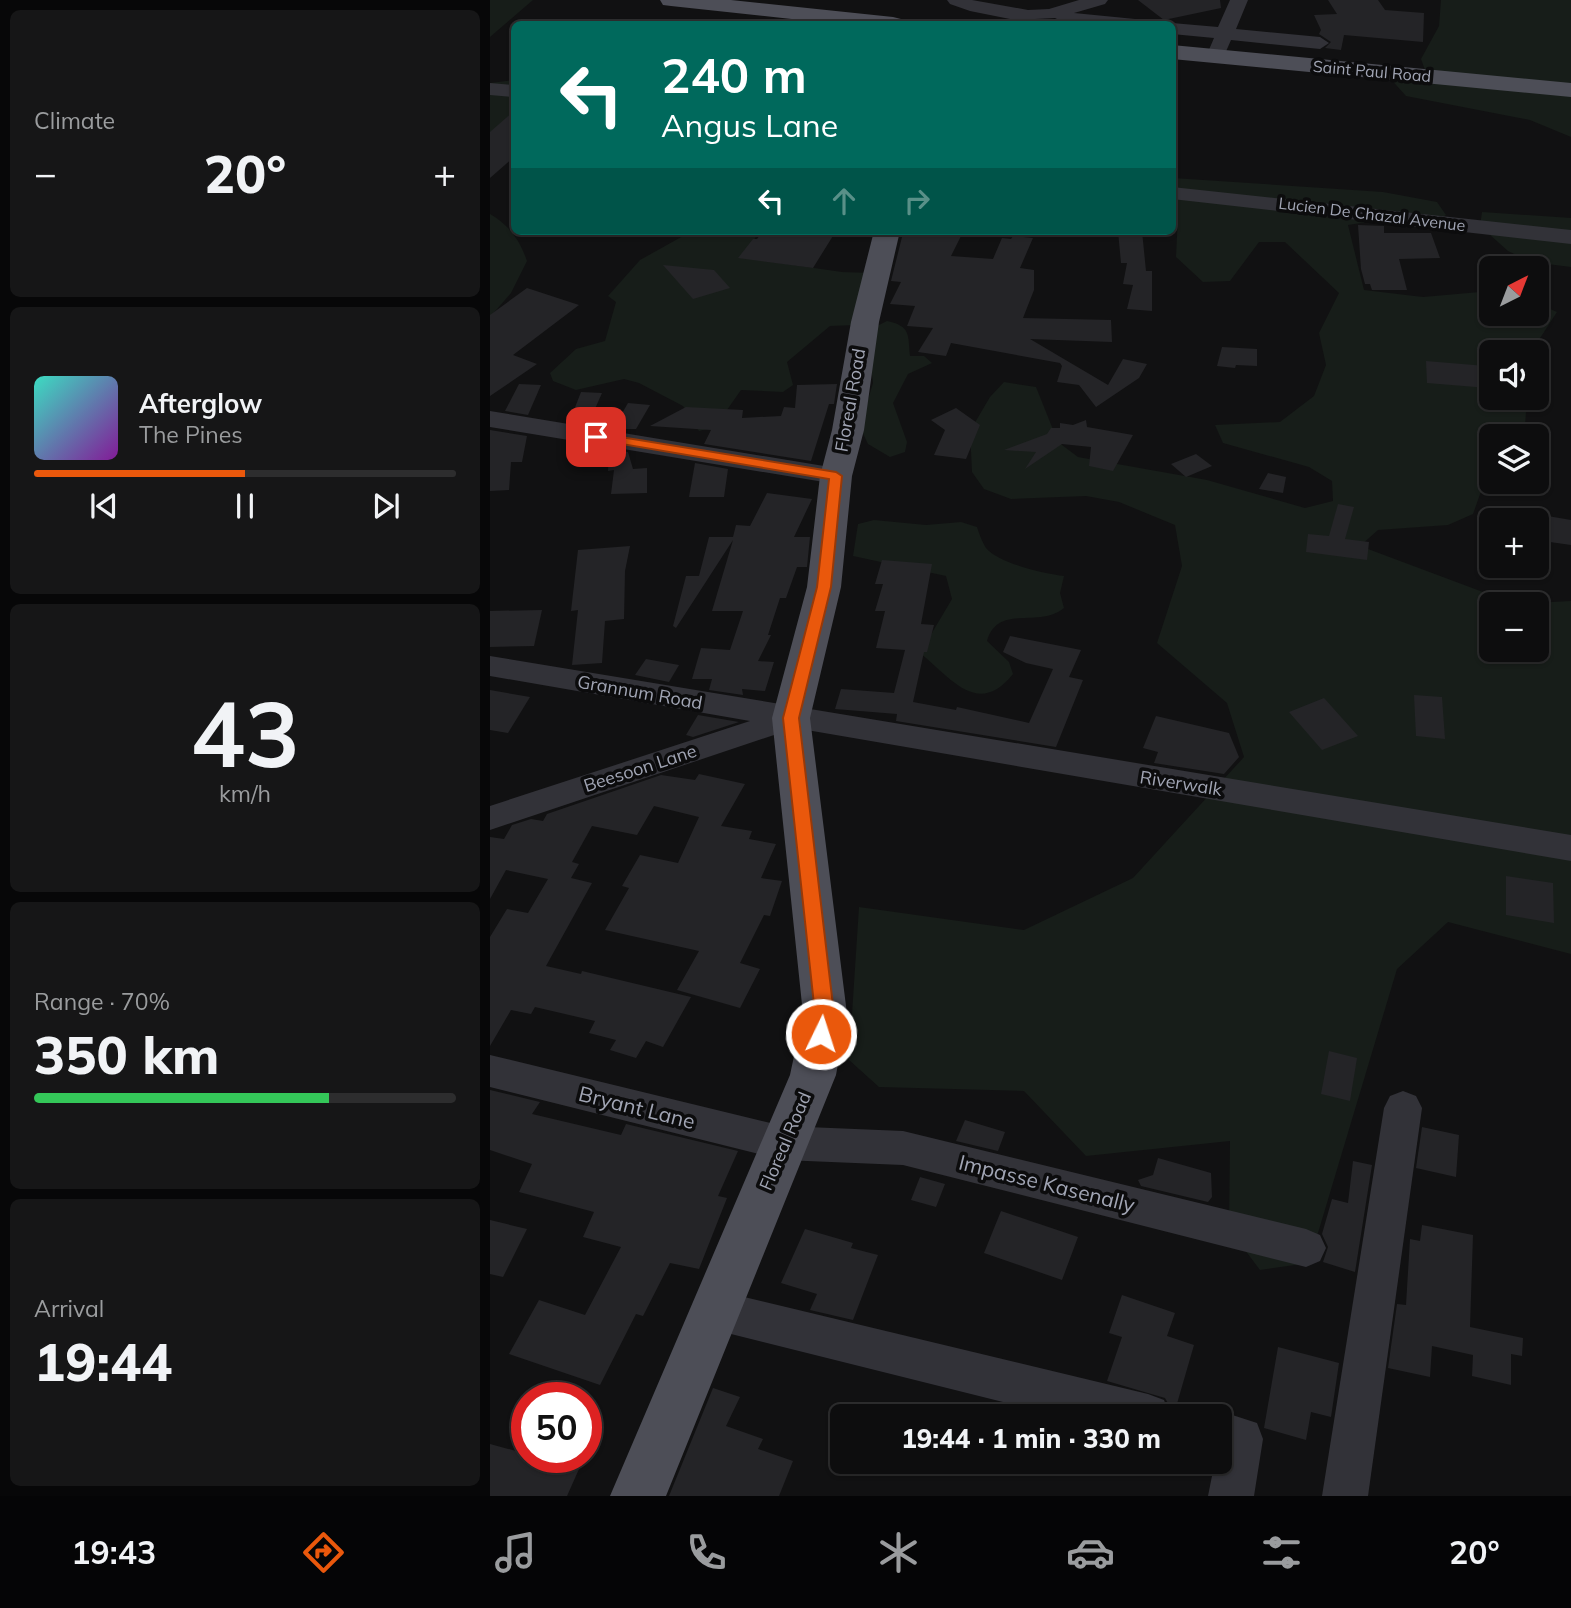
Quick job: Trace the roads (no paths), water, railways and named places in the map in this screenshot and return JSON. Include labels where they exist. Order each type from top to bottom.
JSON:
[{"type":"main road","points":[[671,0],[865,21]]},
{"type":"main road","name":"Saint Paul Road","points":[[1176,52],[1571,90]]},
{"type":"main road","name":"Floreal Road","points":[[638,1496],[813,1075],[825,1014],[791,718],[824,587],[836,476],[848,430],[865,322],[886,235]]},
{"type":"street","points":[[956,0],[987,10],[1052,13],[1069,6],[1099,0]]},
{"type":"street","points":[[1215,56],[1239,0]]},
{"type":"street","points":[[1052,13],[1055,16],[1105,21]]},
{"type":"street","points":[[1176,28],[1320,43]]},
{"type":"street","points":[[490,89],[511,91]]},
{"type":"street","name":"Lucien De Chazal Avenue","points":[[1176,193],[1571,237]]},
{"type":"street","points":[[490,419],[836,476]]},
{"type":"street","name":"Grannum Road","points":[[490,666],[791,718]]},
{"type":"street","name":"Beesoon Lane","points":[[490,818],[791,718]]},
{"type":"street","name":"Riverwalk","points":[[791,718],[1571,848]]},
{"type":"street","name":"Bryant Lane","points":[[490,1071],[783,1143]]},
{"type":"street","points":[[1345,1496],[1403,1108]]},
{"type":"street","name":"Impasse Kasenally","points":[[783,1143],[903,1148],[1306,1248]]},
{"type":"street","points":[[715,1310],[1099,1404]]},
{"type":"street","points":[[1231,1496],[1241,1439],[1232,1436]]}]
